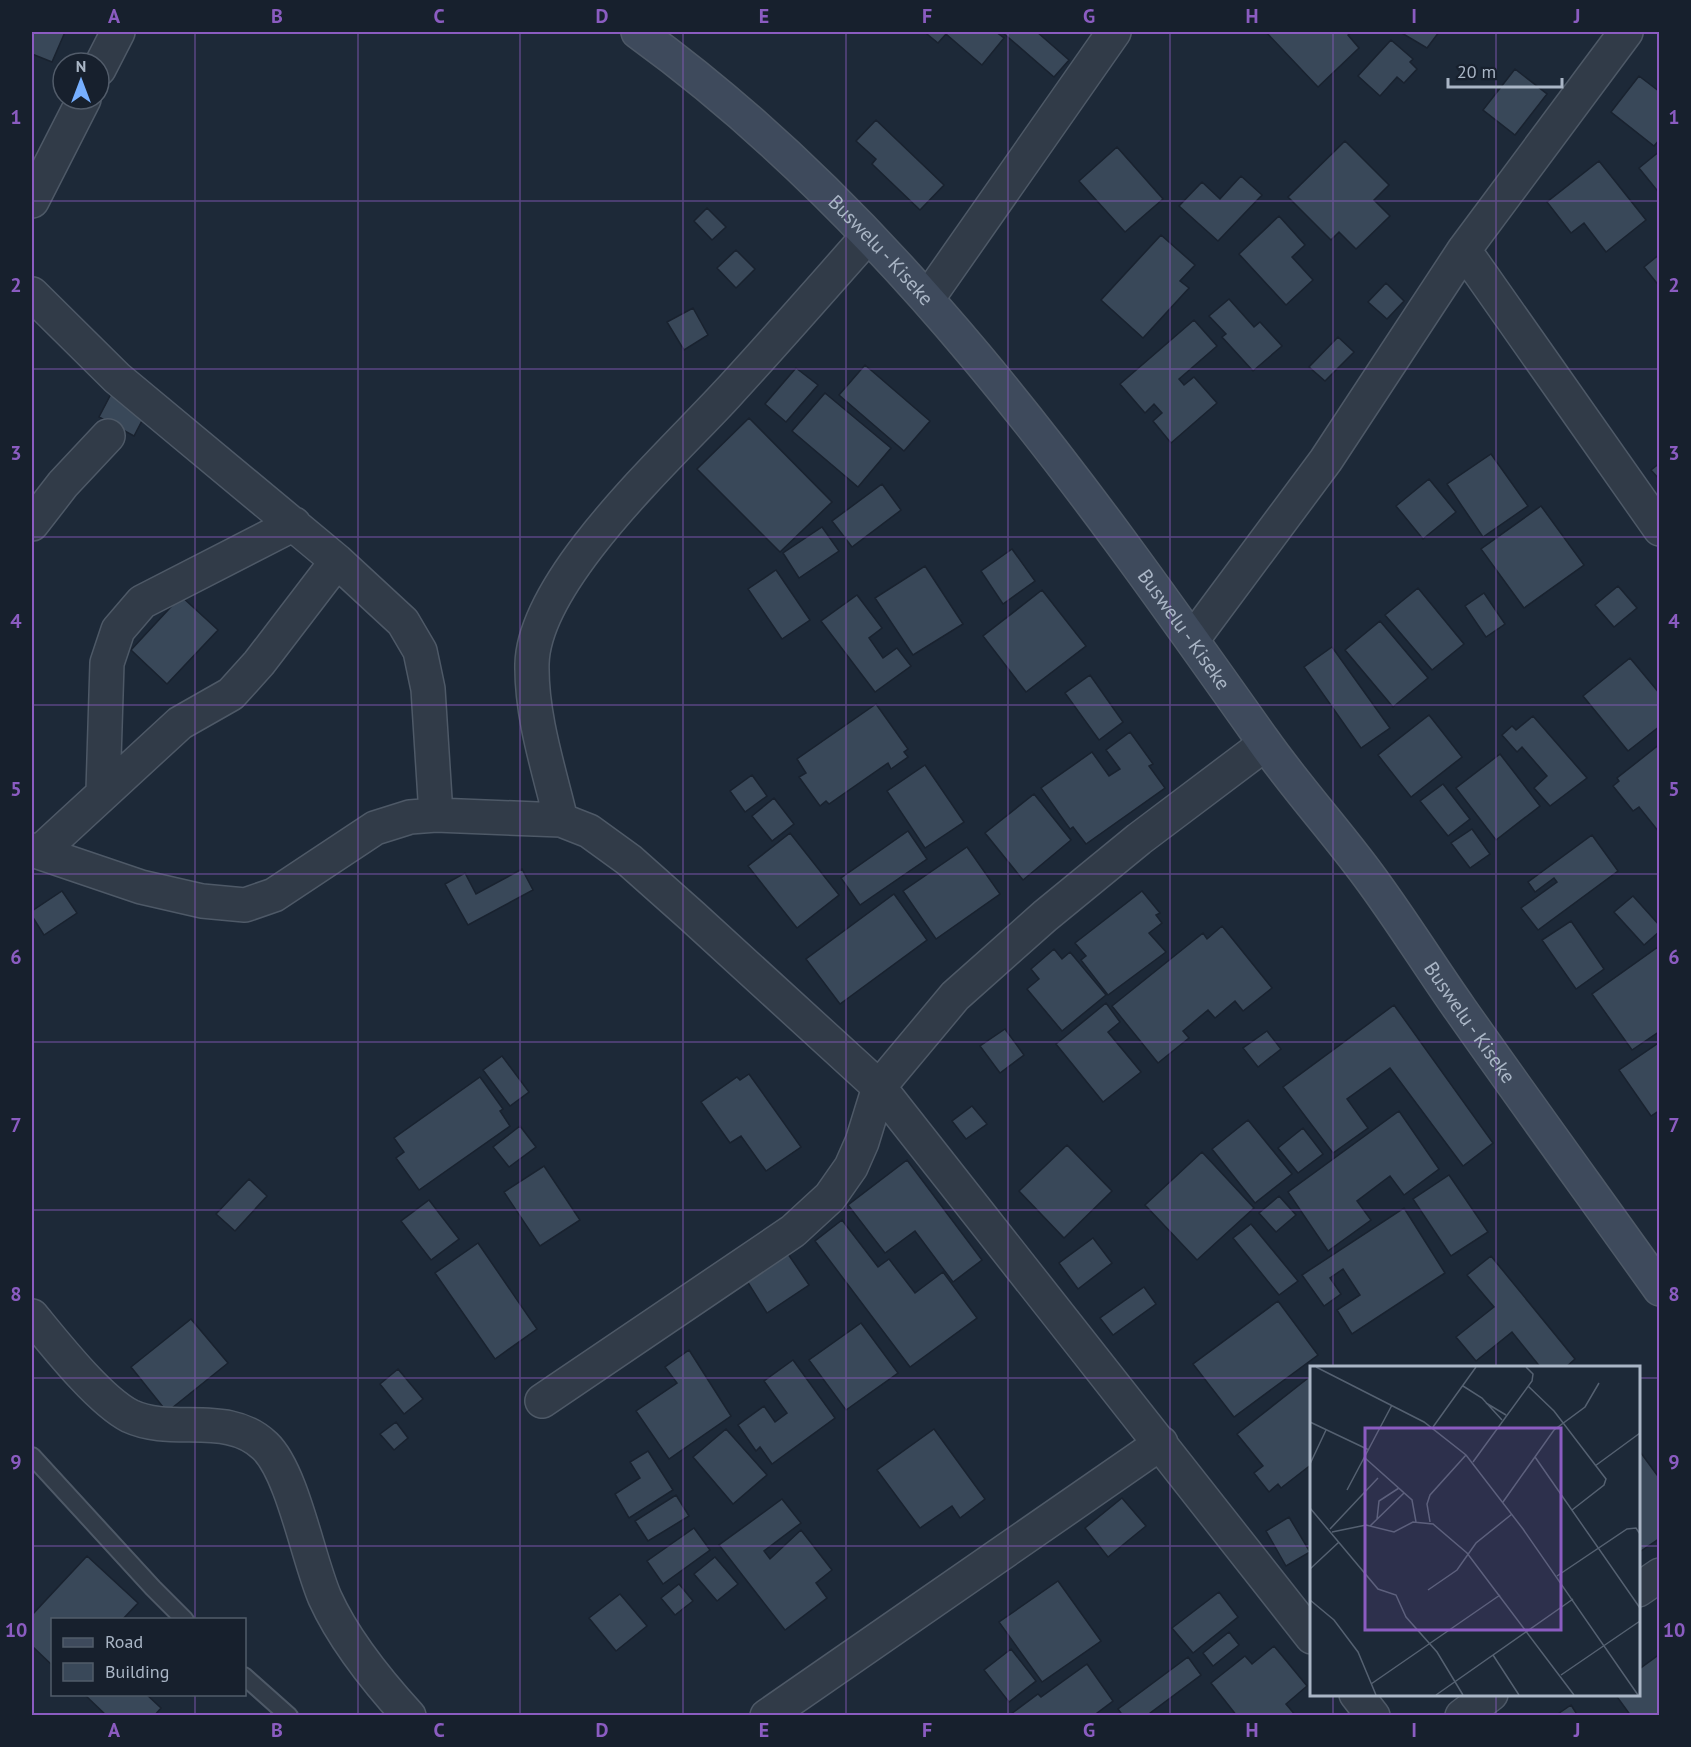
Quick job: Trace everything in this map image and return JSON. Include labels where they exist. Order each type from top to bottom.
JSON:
[{"type":"main road","name":"Buswelu - Kiseke","points":[[638,32],[742,117],[868,236],[928,298],[1024,417],[1192,639],[1265,744],[1368,875],[1466,1019],[1658,1285]]},
{"type":"street","points":[[108,51],[118,32]]},
{"type":"street","points":[[928,298],[1114,32]]},
{"type":"street","points":[[1192,639],[1326,460],[1464,250],[1626,32]]},
{"type":"street","points":[[33,195],[78,111]]},
{"type":"street","points":[[561,820],[537,719],[532,663],[538,633],[562,583],[608,520],[780,337],[868,236]]},
{"type":"street","points":[[1464,250],[1659,529]]},
{"type":"street","points":[[32,294],[117,378],[294,524],[403,622],[420,651],[428,689],[436,815]]},
{"type":"street","points":[[32,524],[63,484],[108,436]]},
{"type":"street","points":[[103,792],[107,663],[118,630],[142,602],[294,524]]},
{"type":"street","points":[[337,561],[259,663],[231,694],[180,723],[36,851],[141,887],[224,905],[245,905],[274,895],[375,828],[410,817],[436,815],[561,820],[589,831],[628,860],[879,1087],[1161,1443],[1310,1636]]},
{"type":"street","points":[[542,1401],[794,1230],[830,1197],[851,1167],[862,1142],[879,1087],[955,996],[1045,916],[1139,839],[1265,744]]},
{"type":"street","points":[[32,1316],[106,1398],[129,1415],[152,1424],[238,1429],[265,1446],[283,1476],[325,1598],[350,1641],[409,1716]]},
{"type":"street","points":[[767,1716],[1161,1443]]},
{"type":"street","points":[[1640,1589],[1659,1575]]},
{"type":"street","points":[[1357,1696],[1372,1716]]},
{"type":"street","points":[[1462,1716],[1490,1696]]},
{"type":"lane","points":[[32,1456],[183,1618]]},
{"type":"lane","points":[[246,1678],[289,1716]]},
{"type":"building","points":[[32,32],[65,32],[57,51],[51,51],[51,62],[32,54]]},
{"type":"building","points":[[929,32],[996,32],[1004,38],[982,65],[946,34],[938,43],[927,34]]},
{"type":"building","points":[[1002,32],[1037,32],[1069,60],[1054,77]]},
{"type":"building","points":[[1266,32],[1352,32],[1348,35],[1359,48],[1318,87]]},
{"type":"building","points":[[1400,32],[1439,32],[1427,48]]},
{"type":"building","points":[[1391,40],[1413,59],[1410,62],[1417,69],[1404,83],[1397,77],[1380,96],[1358,76]]},
{"type":"building","points":[[1515,69],[1547,94],[1515,135],[1483,110]]},
{"type":"building","points":[[1639,76],[1660,92],[1660,139],[1654,146],[1611,112]]},
{"type":"building","points":[[876,120],[944,185],[920,210],[872,164],[876,159],[856,141]]},
{"type":"building","points":[[1345,141],[1389,185],[1374,200],[1390,216],[1356,249],[1339,232],[1331,240],[1288,197]]},
{"type":"building","points":[[1117,147],[1163,199],[1125,232],[1079,181]]},
{"type":"building","points":[[1660,151],[1660,194],[1639,168]]},
{"type":"building","points":[[1599,161],[1646,220],[1606,252],[1584,223],[1571,233],[1547,202]]},
{"type":"building","points":[[1241,176],[1262,195],[1218,241],[1179,206],[1202,182],[1220,199]]},
{"type":"building","points":[[707,208],[726,227],[712,240],[694,221]]},
{"type":"building","points":[[1279,216],[1305,245],[1292,257],[1313,280],[1286,305],[1239,254]]},
{"type":"building","points":[[1161,235],[1195,265],[1180,281],[1189,288],[1143,338],[1101,300]]},
{"type":"building","points":[[736,250],[755,269],[736,288],[717,268]]},
{"type":"building","points":[[1660,254],[1660,287],[1644,267]]},
{"type":"building","points":[[1386,283],[1404,301],[1387,319],[1368,302]]},
{"type":"building","points":[[1229,299],[1254,327],[1260,322],[1282,346],[1253,371],[1222,337],[1226,334],[1209,316]]},
{"type":"building","points":[[693,308],[708,335],[684,350],[667,322]]},
{"type":"building","points":[[1194,320],[1217,346],[1179,379],[1184,385],[1194,377],[1217,403],[1171,443],[1153,421],[1162,413],[1154,404],[1145,413],[1120,384]]},
{"type":"building","points":[[1338,337],[1354,352],[1325,381],[1309,367]]},
{"type":"building","points":[[865,365],[930,421],[904,451],[839,395]]},
{"type":"building","points":[[796,368],[818,385],[786,422],[765,404]]},
{"type":"building","points":[[825,393],[891,448],[858,487],[792,431]]},
{"type":"building","points":[[111,394],[146,413],[134,436],[99,417]]},
{"type":"building","points":[[749,418],[832,502],[780,552],[697,469]]},
{"type":"building","points":[[1491,454],[1528,506],[1483,537],[1447,484]]},
{"type":"building","points":[[1660,463],[1660,480],[1651,470]]},
{"type":"building","points":[[1429,479],[1456,512],[1423,539],[1396,506]]},
{"type":"building","points":[[882,484],[901,510],[852,547],[832,521]]},
{"type":"building","points":[[1541,506],[1584,565],[1524,608],[1481,549]]},
{"type":"building","points":[[822,527],[839,551],[799,578],[783,553]]},
{"type":"building","points":[[1012,549],[1035,581],[1003,604],[981,571]]},
{"type":"building","points":[[925,566],[963,624],[913,655],[875,598]]},
{"type":"building","points":[[776,570],[810,620],[782,639],[748,589]]},
{"type":"building","points":[[1618,586],[1637,608],[1614,627],[1595,605]]},
{"type":"building","points":[[1418,588],[1464,644],[1432,670],[1385,615]]},
{"type":"building","points":[[1042,590],[1086,646],[1026,692],[983,636]]},
{"type":"building","points":[[1484,593],[1505,624],[1486,637],[1465,606]]},
{"type":"building","points":[[857,595],[882,628],[869,638],[883,658],[897,648],[911,666],[875,692],[821,621]]},
{"type":"building","points":[[181,596],[218,630],[167,684],[131,650]]},
{"type":"building","points":[[1380,621],[1428,678],[1393,707],[1345,650]]},
{"type":"building","points":[[1332,647],[1390,728],[1361,748],[1304,667]]},
{"type":"building","points":[[1630,658],[1660,694],[1660,726],[1628,751],[1583,696]]},
{"type":"building","points":[[1090,675],[1123,722],[1099,740],[1065,693]]},
{"type":"building","points":[[876,704],[908,749],[904,752],[908,757],[891,769],[888,763],[829,804],[826,801],[820,806],[799,777],[806,773],[797,759]]},
{"type":"building","points":[[1429,715],[1462,757],[1411,797],[1378,755]]},
{"type":"building","points":[[1533,716],[1587,778],[1550,806],[1534,788],[1547,776],[1522,747],[1517,752],[1502,735],[1512,726],[1516,730]]},
{"type":"building","points":[[1130,732],[1153,764],[1149,766],[1165,788],[1086,844],[1073,827],[1070,829],[1041,788],[1092,752],[1109,776],[1120,769],[1106,750]]},
{"type":"building","points":[[1660,744],[1659,832],[1639,807],[1633,811],[1613,786],[1619,781],[1617,778]]},
{"type":"building","points":[[1500,754],[1540,806],[1496,840],[1456,788]]},
{"type":"building","points":[[925,765],[964,822],[925,848],[887,791]]},
{"type":"building","points":[[752,775],[767,796],[745,812],[730,791]]},
{"type":"building","points":[[1443,784],[1470,819],[1448,836],[1420,801]]},
{"type":"building","points":[[1034,794],[1071,840],[1023,880],[985,833]]},
{"type":"building","points":[[774,798],[794,824],[772,841],[752,816]]},
{"type":"building","points":[[1472,829],[1490,854],[1470,868],[1451,843]]},
{"type":"building","points":[[908,831],[927,859],[860,905],[841,878]]},
{"type":"building","points":[[790,833],[839,895],[797,928],[748,866]]},
{"type":"building","points":[[1592,835],[1618,871],[1538,930],[1521,908],[1557,882],[1554,878],[1535,892],[1528,882]]},
{"type":"building","points":[[967,847],[1000,894],[936,939],[903,891]]},
{"type":"building","points":[[522,869],[533,890],[468,925],[445,884],[465,873],[476,894]]},
{"type":"building","points":[[62,891],[77,913],[44,935],[32,916],[32,911]]},
{"type":"building","points":[[1142,891],[1160,913],[1156,915],[1162,923],[1149,933],[1166,952],[1108,995],[1081,960],[1086,956],[1075,943]]},
{"type":"building","points":[[894,894],[927,940],[840,1004],[806,959]]},
{"type":"building","points":[[1633,896],[1660,926],[1660,931],[1644,945],[1614,912]]},
{"type":"building","points":[[1571,921],[1604,969],[1576,989],[1542,940]]},
{"type":"building","points":[[1222,926],[1272,988],[1243,1011],[1235,1001],[1215,1018],[1208,1010],[1183,1031],[1189,1038],[1158,1063],[1112,1006],[1203,933],[1207,939]]},
{"type":"building","points":[[1658,947],[1660,1031],[1632,1050],[1592,994]]},
{"type":"building","points":[[1054,949],[1062,959],[1070,952],[1106,995],[1062,1031],[1027,989],[1039,979],[1031,969]]},
{"type":"building","points":[[1106,1003],[1120,1022],[1108,1032],[1141,1072],[1103,1102],[1056,1044]]},
{"type":"building","points":[[1394,1005],[1493,1143],[1463,1166],[1390,1068],[1347,1099],[1368,1128],[1333,1153],[1283,1087]]},
{"type":"building","points":[[1005,1029],[1024,1055],[1000,1073],[980,1046]]},
{"type":"building","points":[[1267,1031],[1281,1049],[1258,1067],[1243,1048]]},
{"type":"building","points":[[1660,1042],[1660,1110],[1651,1116],[1619,1070]]},
{"type":"building","points":[[502,1056],[529,1092],[510,1106],[483,1070]]},
{"type":"building","points":[[749,1074],[801,1147],[766,1171],[741,1136],[730,1143],[701,1102],[737,1077],[740,1080]]},
{"type":"building","points":[[480,1077],[503,1109],[500,1111],[510,1126],[419,1190],[396,1158],[404,1152],[394,1138]]},
{"type":"building","points":[[972,1106],[987,1124],[966,1139],[952,1121]]},
{"type":"building","points":[[1399,1111],[1439,1169],[1404,1195],[1390,1176],[1357,1201],[1371,1220],[1328,1251],[1288,1192]]},
{"type":"building","points":[[1248,1120],[1292,1174],[1255,1203],[1212,1149]]},
{"type":"building","points":[[520,1126],[536,1147],[509,1167],[493,1147]]},
{"type":"building","points":[[1303,1128],[1323,1154],[1298,1173],[1278,1148]]},
{"type":"building","points":[[1067,1145],[1112,1191],[1064,1238],[1019,1191]]},
{"type":"building","points":[[1202,1152],[1254,1208],[1197,1260],[1145,1205]]},
{"type":"building","points":[[907,1160],[982,1260],[953,1282],[915,1231],[885,1253],[848,1205]]},
{"type":"building","points":[[544,1166],[580,1220],[540,1246],[504,1192]]},
{"type":"building","points":[[1449,1175],[1488,1232],[1451,1256],[1413,1199]]},
{"type":"building","points":[[249,1179],[267,1196],[235,1231],[216,1214]]},
{"type":"building","points":[[1279,1196],[1296,1215],[1276,1232],[1259,1213]]},
{"type":"building","points":[[429,1200],[459,1239],[431,1260],[401,1221]]},
{"type":"building","points":[[1404,1208],[1445,1273],[1352,1334],[1337,1310],[1360,1295],[1343,1269],[1330,1278],[1341,1294],[1324,1306],[1302,1275]]},
{"type":"building","points":[[842,1220],[878,1267],[889,1259],[915,1293],[943,1272],[977,1318],[910,1367],[815,1241]]},
{"type":"building","points":[[1251,1224],[1298,1281],[1279,1295],[1233,1238]]},
{"type":"building","points":[[1093,1238],[1112,1263],[1078,1289],[1059,1263]]},
{"type":"building","points":[[478,1243],[537,1329],[495,1359],[435,1273]]},
{"type":"building","points":[[788,1254],[809,1285],[767,1313],[747,1281]]},
{"type":"building","points":[[1491,1256],[1575,1359],[1567,1366],[1539,1366],[1512,1332],[1476,1361],[1456,1337],[1494,1307],[1467,1275]]},
{"type":"building","points":[[1144,1287],[1156,1304],[1113,1335],[1100,1318]]},
{"type":"building","points":[[1278,1301],[1318,1355],[1234,1417],[1193,1364]]},
{"type":"building","points":[[191,1319],[228,1363],[167,1412],[131,1367]]},
{"type":"building","points":[[861,1323],[898,1373],[846,1410],[809,1360]]},
{"type":"building","points":[[689,1350],[731,1416],[669,1459],[636,1411],[677,1383],[665,1367]]},
{"type":"building","points":[[793,1360],[835,1418],[772,1464],[760,1447],[756,1451],[738,1425],[764,1406],[775,1422],[787,1413],[764,1381]]},
{"type":"building","points":[[398,1369],[423,1399],[404,1414],[380,1384]]},
{"type":"building","points":[[1310,1377],[1310,1466],[1281,1488],[1278,1484],[1269,1492],[1254,1473],[1263,1466],[1237,1434]]},
{"type":"building","points":[[396,1422],[408,1438],[394,1450],[380,1434]]},
{"type":"building","points":[[726,1429],[767,1475],[733,1504],[693,1457]]},
{"type":"building","points":[[934,1429],[985,1499],[960,1518],[952,1506],[920,1528],[877,1470]]},
{"type":"building","points":[[648,1451],[673,1490],[629,1518],[615,1494],[640,1478],[630,1462]]},
{"type":"building","points":[[1640,1452],[1660,1479],[1660,1538],[1640,1552]]},
{"type":"building","points":[[676,1495],[689,1516],[648,1541],[635,1521]]},
{"type":"building","points":[[1122,1498],[1146,1526],[1108,1557],[1085,1528]]},
{"type":"building","points":[[782,1499],[801,1523],[764,1551],[770,1559],[801,1530],[832,1570],[816,1583],[827,1598],[785,1630],[719,1545]]},
{"type":"building","points":[[1289,1517],[1310,1552],[1286,1566],[1266,1531]]},
{"type":"building","points":[[694,1528],[710,1550],[663,1584],[647,1561]]},
{"type":"building","points":[[87,1556],[138,1603],[124,1618],[51,1618],[51,1664],[32,1646],[32,1615]]},
{"type":"building","points":[[715,1557],[738,1584],[717,1601],[694,1574]]},
{"type":"building","points":[[1058,1581],[1101,1641],[1042,1682],[999,1622]]},
{"type":"building","points":[[679,1584],[693,1601],[675,1615],[661,1598]]},
{"type":"building","points":[[1219,1592],[1238,1617],[1193,1653],[1172,1628]]},
{"type":"building","points":[[620,1594],[647,1626],[616,1651],[589,1618]]},
{"type":"building","points":[[1229,1632],[1239,1645],[1213,1666],[1203,1653]]},
{"type":"building","points":[[1274,1646],[1307,1686],[1286,1704],[1296,1716],[1237,1716],[1211,1683],[1245,1656],[1252,1664]]},
{"type":"building","points":[[1011,1649],[1036,1681],[1009,1702],[984,1670]]},
{"type":"building","points":[[1660,1654],[1660,1716],[1631,1716],[1616,1696],[1640,1696],[1640,1669]]},
{"type":"building","points":[[1188,1657],[1201,1675],[1146,1716],[1123,1716],[1118,1709]]},
{"type":"building","points":[[1087,1664],[1113,1701],[1093,1716],[1011,1714],[1038,1694],[1041,1697]]},
{"type":"building","points":[[86,1696],[148,1696],[161,1708],[154,1716],[107,1716]]},
{"type":"building","points":[[1571,1705],[1578,1716],[1555,1716]]}]
